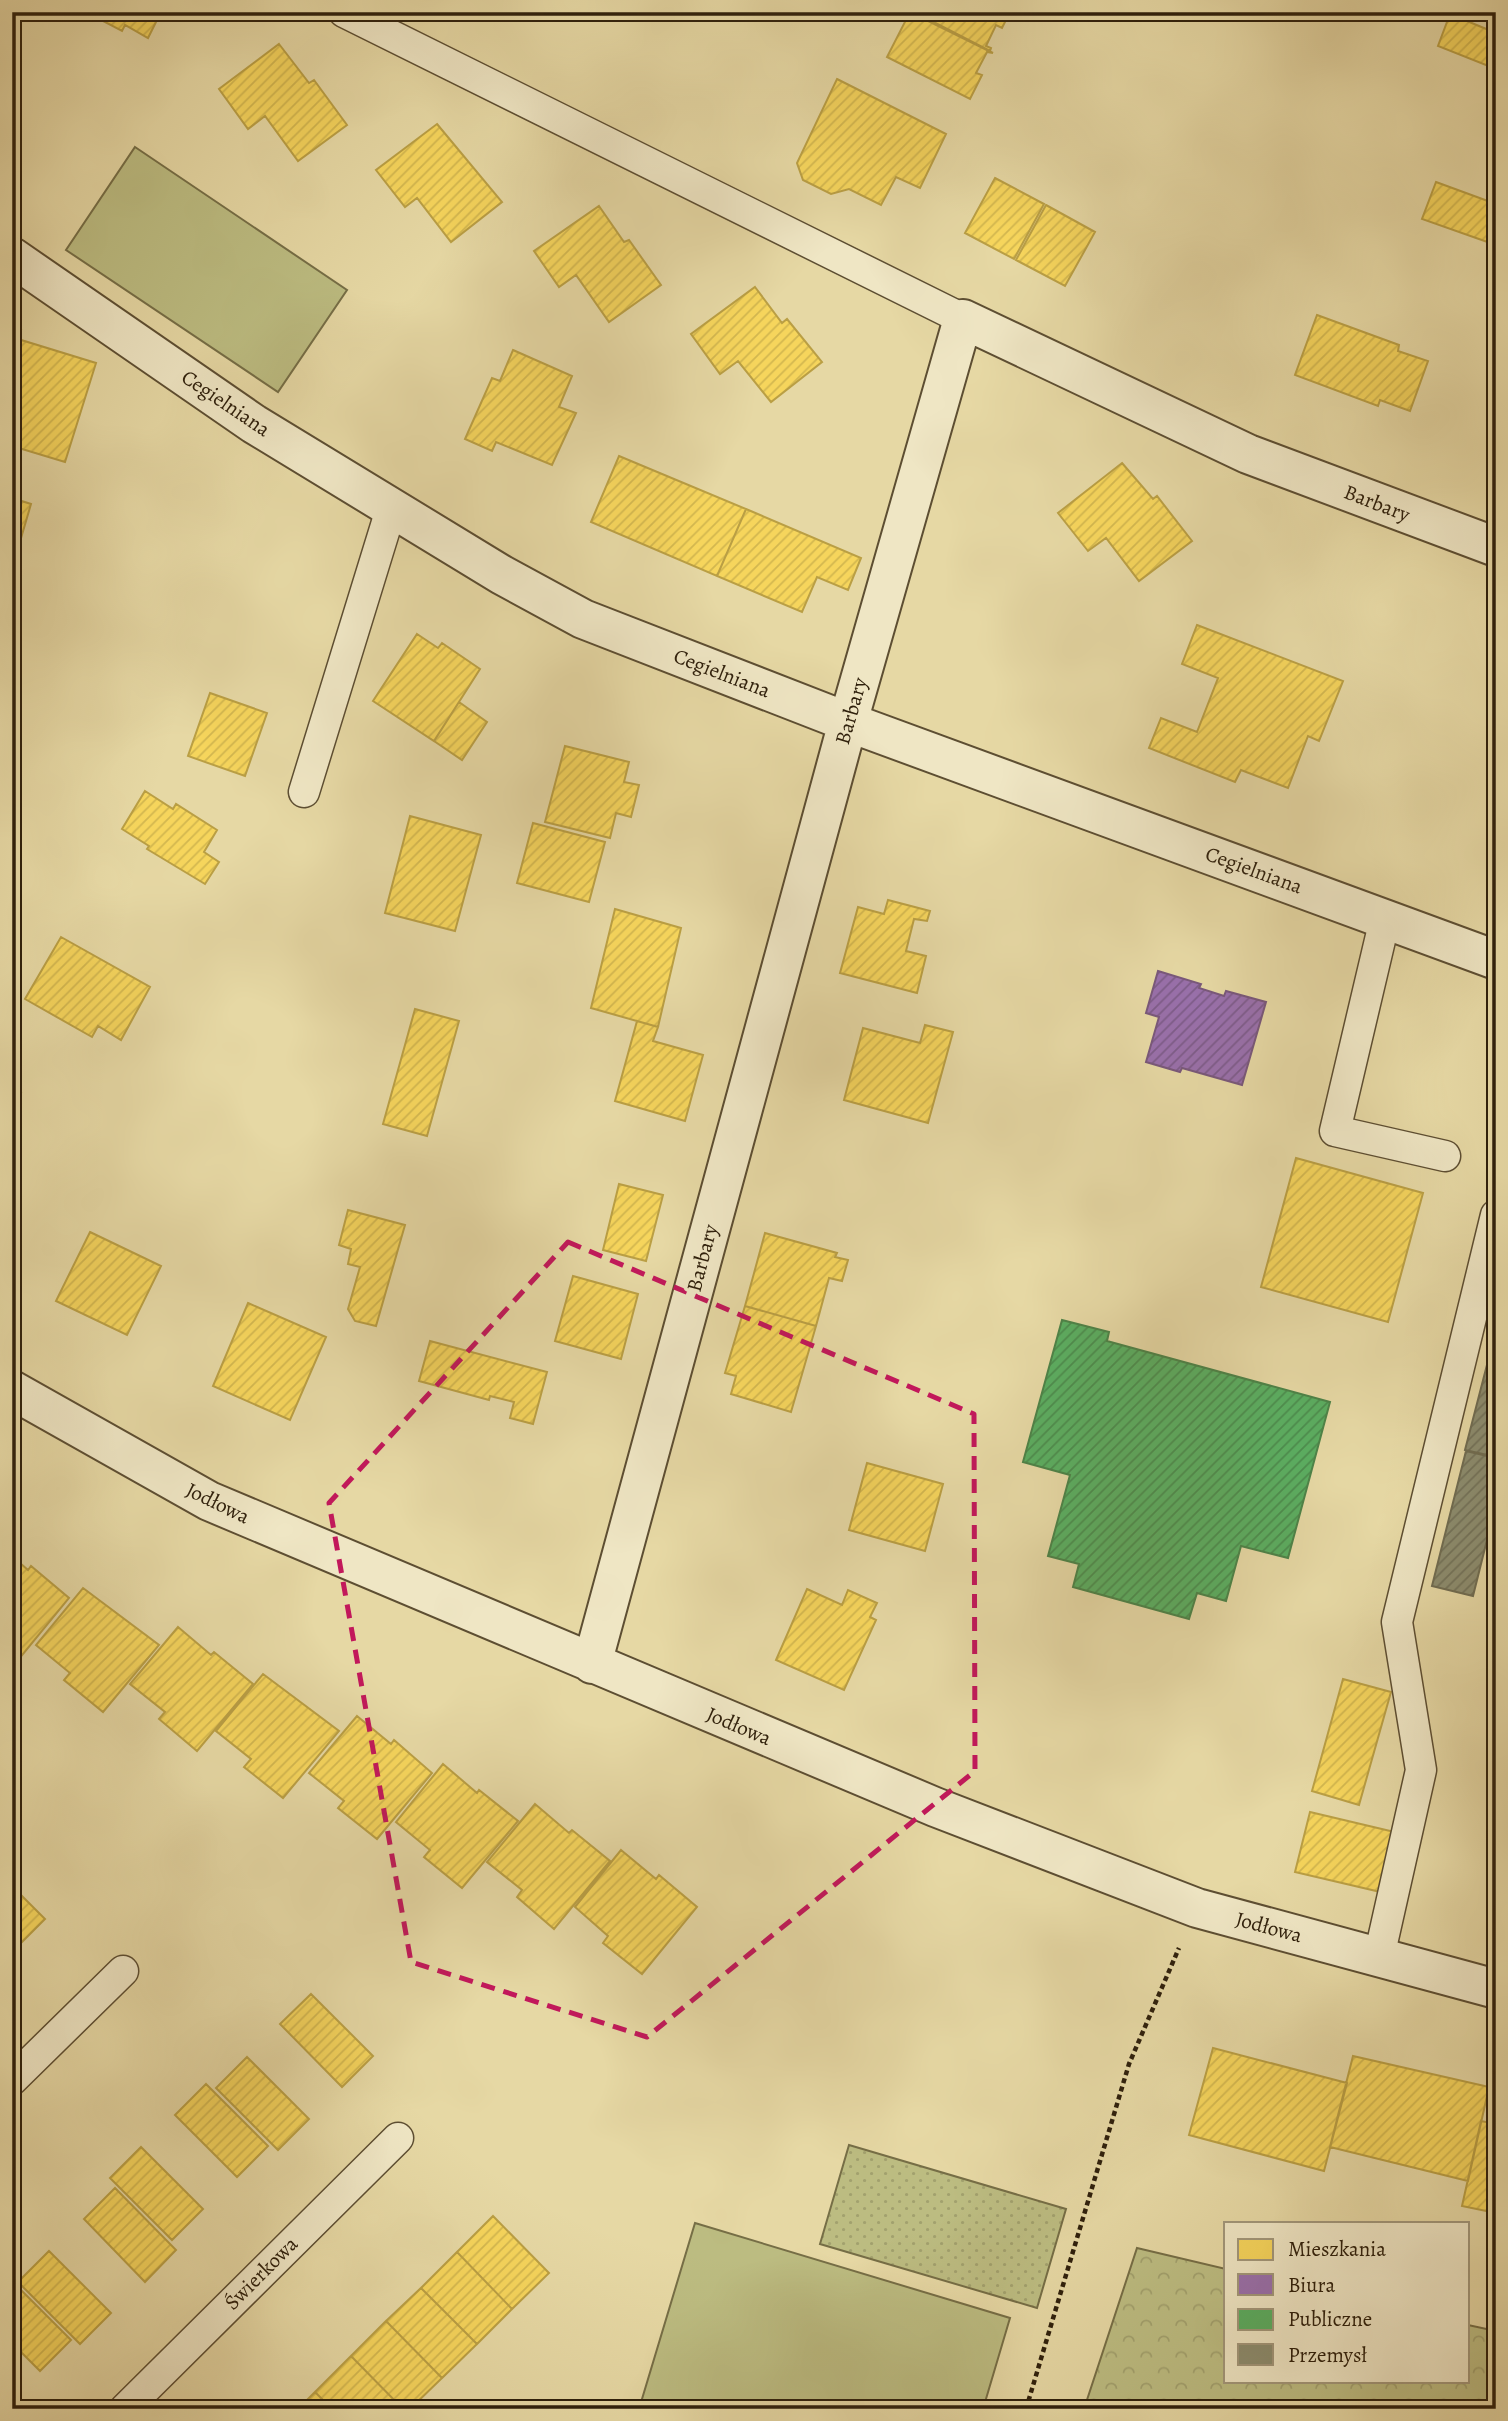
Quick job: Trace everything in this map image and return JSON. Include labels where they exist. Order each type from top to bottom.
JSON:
[{"type":"street","name":"Cegielniana","points":[[12,257],[254,424],[502,575],[583,619],[848,722],[1496,960]]},
{"type":"street","name":"Barbary","points":[[592,1664],[848,722],[962,320],[1248,454],[1496,547]]},
{"type":"street","name":"Jodłowa","points":[[12,1390],[209,1502],[935,1807],[1196,1908],[1496,1989]]},
{"type":"lane","points":[[344,12],[962,320]]},
{"type":"lane","points":[[304,792],[392,506]]},
{"type":"lane","points":[[1385,919],[1335,1131],[1445,1156]]},
{"type":"lane","points":[[1379,1957],[1421,1770],[1397,1622],[1496,1215]]},
{"type":"lane","points":[[12,2080],[123,1971]]},
{"type":"lane","name":"Świerkowa","points":[[125,2409],[398,2138]]},
{"type":"path","points":[[1026,2409],[1129,2064],[1196,1908]]},
{"type":"highlighted area","points":[[568,1242],[974,1414],[975,1771],[647,2037],[411,1962],[329,1503]]},
{"type":"green space","points":[[135,147],[347,290],[278,392],[66,250]]},
{"type":"green space","points":[[849,2145],[1066,2209],[1037,2308],[820,2244]]},
{"type":"green space","points":[[695,2223],[1010,2318],[983,2409],[639,2409]]},
{"type":"green space","points":[[1137,2248],[1224,2269],[1224,2382],[1470,2382],[1470,2325],[1496,2331],[1496,2409],[1084,2409]]},
{"type":"building: Mieszkania","points":[[86,12],[161,12],[148,38],[125,25],[122,31]]},
{"type":"building: Mieszkania","points":[[910,12],[993,53],[987,52],[976,73],[982,75],[970,99],[887,57]]},
{"type":"building: Mieszkania","points":[[914,12],[1010,12],[1002,28],[996,25],[986,46],[991,48],[990,51]]},
{"type":"building: Mieszkania","points":[[1450,14],[1496,33],[1496,69],[1438,46]]},
{"type":"building: Mieszkania","points":[[279,44],[309,83],[314,80],[347,125],[298,161],[265,116],[248,129],[219,89]]},
{"type":"building: Mieszkania","points":[[837,79],[946,134],[920,188],[896,177],[881,205],[849,189],[831,194],[803,180],[797,163]]},
{"type":"building: Mieszkania","points":[[437,124],[502,202],[451,242],[417,198],[405,207],[376,170]]},
{"type":"building: Mieszkania","points":[[995,178],[1044,204],[1014,259],[965,233]]},
{"type":"building: Mieszkania","points":[[1436,182],[1496,204],[1496,245],[1422,219]]},
{"type":"building: Mieszkania","points":[[1046,205],[1095,232],[1065,286],[1016,260]]},
{"type":"building: Mieszkania","points":[[599,206],[624,242],[629,240],[661,285],[609,322],[576,275],[559,287],[534,251]]},
{"type":"building: Mieszkania","points":[[755,287],[782,323],[787,319],[822,362],[771,402],[738,361],[720,374],[691,334]]},
{"type":"building: Mieszkania","points":[[1317,315],[1399,345],[1398,351],[1428,361],[1410,411],[1380,400],[1378,406],[1295,375]]},
{"type":"building: Mieszkania","points":[[12,327],[21,330],[18,339],[96,363],[65,462],[12,446]]},
{"type":"building: Mieszkania","points":[[513,350],[572,376],[559,407],[576,413],[552,465],[496,442],[492,451],[465,439],[492,378],[500,381]]},
{"type":"building: Mieszkania","points":[[619,456],[746,509],[717,576],[591,522]]},
{"type":"building: Mieszkania","points":[[1122,463],[1153,499],[1157,496],[1192,541],[1139,581],[1106,538],[1088,551],[1058,513]]},
{"type":"building: Mieszkania","points":[[12,498],[31,504],[12,569]]},
{"type":"building: Mieszkania","points":[[746,509],[861,558],[848,590],[817,577],[802,612],[717,576]]},
{"type":"building: Mieszkania","points":[[1197,625],[1343,681],[1319,741],[1308,736],[1288,788],[1241,770],[1235,782],[1149,748],[1161,718],[1197,732],[1218,678],[1182,664]]},
{"type":"building: Mieszkania","points":[[417,634],[438,648],[442,643],[480,669],[434,741],[373,701]]},
{"type":"building: Mieszkania","points":[[210,693],[267,713],[245,776],[188,756]]},
{"type":"building: Mieszkania","points":[[459,702],[487,722],[462,760],[434,741]]},
{"type":"building: Mieszkania","points":[[565,746],[629,762],[624,782],[639,785],[631,817],[616,813],[610,838],[545,822]]},
{"type":"building: Mieszkania","points":[[145,791],[173,809],[176,804],[217,830],[204,852],[219,862],[205,884],[147,849],[149,846],[122,829]]},
{"type":"building: Mieszkania","points":[[410,816],[481,835],[455,931],[385,913]]},
{"type":"building: Mieszkania","points":[[533,823],[605,842],[589,902],[517,883]]},
{"type":"building: Mieszkania","points":[[888,900],[930,911],[927,921],[914,919],[906,951],[926,956],[917,993],[840,973],[858,907],[884,914]]},
{"type":"building: Mieszkania","points":[[615,909],[681,928],[658,1027],[591,1008]]},
{"type":"building: Mieszkania","points":[[61,937],[150,987],[121,1040],[98,1026],[92,1037],[25,999]]},
{"type":"building: Mieszkania","points":[[415,1009],[459,1021],[427,1136],[383,1124]]},
{"type":"building: Mieszkania","points":[[637,1021],[658,1027],[653,1041],[703,1055],[685,1121],[615,1101]]},
{"type":"building: Mieszkania","points":[[925,1025],[953,1032],[928,1123],[844,1100],[863,1028],[920,1043]]},
{"type":"building: Mieszkania","points":[[12,1091],[21,1093],[12,1124]]},
{"type":"building: Mieszkania","points":[[1296,1158],[1423,1193],[1388,1322],[1261,1287]]},
{"type":"building: Mieszkania","points":[[619,1184],[663,1195],[646,1261],[603,1250]]},
{"type":"building: Mieszkania","points":[[348,1210],[405,1225],[376,1326],[355,1321],[348,1309],[360,1267],[348,1264],[351,1249],[339,1245]]},
{"type":"building: Mieszkania","points":[[90,1232],[161,1266],[127,1335],[56,1301]]},
{"type":"building: Mieszkania","points":[[765,1233],[837,1253],[835,1257],[848,1260],[842,1281],[829,1278],[816,1326],[745,1306]]},
{"type":"building: Mieszkania","points":[[573,1276],[638,1294],[621,1359],[555,1341]]},
{"type":"building: Mieszkania","points":[[248,1303],[326,1337],[290,1420],[213,1386]]},
{"type":"building: Mieszkania","points":[[745,1306],[816,1326],[791,1412],[731,1394],[736,1376],[725,1373]]},
{"type":"building: Mieszkania","points":[[430,1341],[547,1372],[533,1424],[510,1418],[514,1402],[490,1396],[489,1400],[419,1381]]},
{"type":"building: Mieszkania","points":[[867,1463],[943,1484],[925,1551],[849,1530]]},
{"type":"building: Mieszkania","points":[[12,1556],[28,1570],[31,1566],[69,1598],[14,1665]]},
{"type":"building: Mieszkania","points":[[83,1588],[159,1645],[103,1712],[64,1680],[70,1673],[36,1645]]},
{"type":"building: Mieszkania","points":[[807,1589],[842,1605],[848,1590],[877,1603],[870,1617],[876,1620],[844,1690],[776,1660]]},
{"type":"building: Mieszkania","points":[[178,1627],[211,1655],[214,1652],[253,1684],[197,1751],[159,1719],[165,1712],[130,1684]]},
{"type":"building: Mieszkania","points":[[263,1674],[339,1731],[283,1798],[244,1767],[251,1759],[216,1731]]},
{"type":"building: Mieszkania","points":[[1343,1679],[1391,1692],[1359,1805],[1312,1791]]},
{"type":"building: Mieszkania","points":[[357,1716],[391,1744],[394,1740],[432,1773],[377,1839],[338,1808],[344,1801],[309,1773]]},
{"type":"building: Mieszkania","points":[[443,1764],[477,1793],[479,1790],[518,1821],[462,1888],[424,1857],[430,1850],[396,1822]]},
{"type":"building: Mieszkania","points":[[535,1804],[569,1833],[572,1830],[610,1861],[554,1929],[517,1897],[522,1890],[487,1862]]},
{"type":"building: Mieszkania","points":[[1310,1812],[1403,1834],[1389,1894],[1295,1872]]},
{"type":"building: Mieszkania","points":[[621,1850],[656,1879],[659,1875],[697,1907],[642,1974],[603,1943],[608,1936],[575,1907]]},
{"type":"building: Mieszkania","points":[[12,1886],[45,1919],[13,1951],[12,1950]]},
{"type":"building: Mieszkania","points":[[311,1994],[373,2056],[342,2087],[280,2024]]},
{"type":"building: Mieszkania","points":[[1213,2048],[1347,2083],[1324,2171],[1189,2135]]},
{"type":"building: Mieszkania","points":[[1353,2056],[1489,2087],[1468,2181],[1330,2147]]},
{"type":"building: Mieszkania","points":[[247,2057],[309,2119],[278,2150],[216,2088]]},
{"type":"building: Mieszkania","points":[[206,2084],[268,2146],[237,2177],[175,2115]]},
{"type":"building: Mieszkania","points":[[1481,2121],[1496,2124],[1496,2213],[1462,2206]]},
{"type":"building: Mieszkania","points":[[141,2147],[203,2209],[172,2240],[110,2178]]},
{"type":"building: Mieszkania","points":[[115,2188],[176,2250],[145,2282],[84,2219]]},
{"type":"building: Mieszkania","points":[[493,2216],[549,2273],[512,2309],[457,2252]]},
{"type":"building: Mieszkania","points":[[49,2251],[111,2313],[80,2344],[18,2282]]},
{"type":"building: Mieszkania","points":[[457,2252],[512,2309],[477,2344],[421,2288]]},
{"type":"building: Mieszkania","points":[[12,2281],[71,2340],[40,2371],[12,2343]]},
{"type":"building: Mieszkania","points":[[421,2288],[477,2344],[442,2378],[386,2321]]},
{"type":"building: Mieszkania","points":[[386,2321],[442,2378],[410,2409],[403,2409],[351,2356]]},
{"type":"building: Mieszkania","points":[[351,2356],[403,2409],[332,2409],[315,2392]]},
{"type":"building: Mieszkania","points":[[315,2392],[332,2409],[298,2409]]},
{"type":"building: Biura","points":[[1158,971],[1201,984],[1199,988],[1224,996],[1226,991],[1266,1002],[1242,1085],[1182,1068],[1180,1072],[1146,1062],[1159,1017],[1146,1013]]},
{"type":"building: Publiczne","points":[[1062,1320],[1109,1332],[1107,1341],[1330,1402],[1288,1558],[1241,1546],[1226,1601],[1197,1593],[1189,1619],[1073,1587],[1079,1564],[1048,1556],[1070,1475],[1023,1462]]},
{"type":"building: Przemysł","points":[[1496,1330],[1496,1457],[1465,1450]]},
{"type":"building: Przemysł","points":[[1466,1451],[1496,1458],[1496,1504],[1473,1596],[1432,1586]]}]
